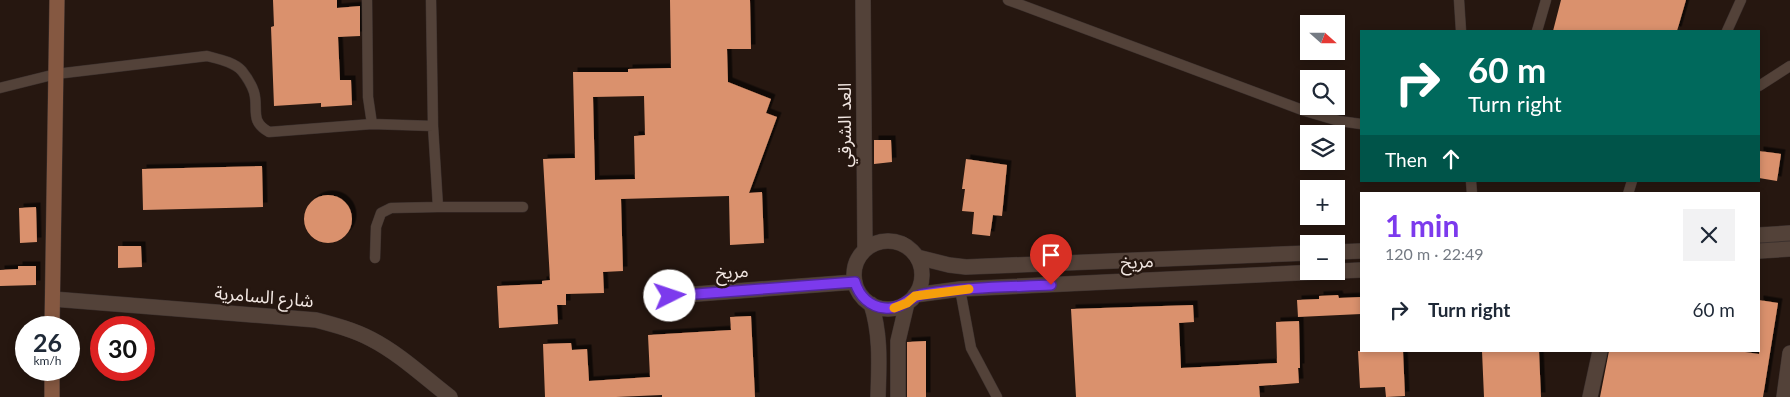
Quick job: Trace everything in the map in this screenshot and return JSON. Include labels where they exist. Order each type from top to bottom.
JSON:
[{"type":"street","points":[[52,316],[57,0]]},
{"type":"street","name":"العد الشرقي","points":[[863,0],[865,250]]},
{"type":"street","points":[[1760,234],[1790,233]]},
{"type":"street","points":[[898,397],[898,341],[911,299],[919,288],[922,273],[917,257],[905,245],[888,241],[880,242],[865,250],[856,265],[854,273],[855,282],[861,295],[871,304],[878,307],[892,308],[911,299]]},
{"type":"street","points":[[1760,251],[1790,249]]},
{"type":"street","points":[[1345,252],[1360,251]]},
{"type":"street","name":"مريخ","points":[[917,257],[948,265],[966,267],[1300,253]]},
{"type":"street","name":"مريخ","points":[[911,299],[960,289],[1360,270]]},
{"type":"street","name":"مريخ","points":[[670,296],[855,282]]},
{"type":"street","name":"شارع السامرية","points":[[53,299],[316,320],[344,327],[370,338],[395,353],[450,397]]},
{"type":"street","points":[[871,304],[876,320],[879,342],[878,397]]},
{"type":"street","points":[[1590,397],[1600,352]]},
{"type":"street","points":[[1784,397],[1790,353]]},
{"type":"street","points":[[52,381],[52,397]]},
{"type":"lane","points":[[367,0],[368,97],[372,124]]},
{"type":"lane","points":[[431,0],[433,126],[438,207]]},
{"type":"lane","points":[[1008,0],[1304,111],[1339,121],[1360,124]]},
{"type":"lane","points":[[1459,0],[1461,30]]},
{"type":"lane","points":[[1537,30],[1546,0]]},
{"type":"lane","points":[[1727,30],[1741,0]]},
{"type":"lane","points":[[0,88],[56,74],[207,56],[224,61],[242,71],[254,92],[256,120],[262,128],[270,132],[372,124],[433,126]]},
{"type":"lane","points":[[1760,85],[1790,66]]},
{"type":"lane","points":[[375,258],[376,227],[381,214],[390,208],[524,207]]},
{"type":"lane","points":[[960,289],[971,348],[998,397]]},
{"type":"building","points":[[273,0],[337,0],[337,8],[360,6],[360,36],[338,37],[340,80],[351,80],[352,105],[321,107],[321,103],[274,106],[271,27],[274,26]]},
{"type":"building","points":[[670,0],[750,0],[751,49],[727,49],[728,82],[771,99],[766,113],[777,117],[749,193],[762,192],[764,243],[730,245],[729,196],[621,199],[623,271],[603,272],[604,293],[566,294],[566,305],[557,305],[558,324],[499,328],[497,286],[542,284],[542,281],[550,280],[543,159],[575,158],[573,72],[628,72],[628,69],[671,68]],"holes":[[[644,96],[645,135],[634,136],[635,179],[595,180],[593,97]]]},
{"type":"building","points":[[1561,0],[1686,0],[1677,30],[1553,30]]},
{"type":"building","points":[[874,140],[891,140],[892,162],[874,164]]},
{"type":"building","points":[[1760,151],[1781,154],[1777,181],[1760,178]]},
{"type":"building","points":[[966,159],[1007,165],[1002,216],[993,215],[990,236],[972,234],[974,212],[962,211],[965,189],[962,189]]},
{"type":"building","points":[[262,166],[263,207],[143,210],[142,169]]},
{"type":"building","points":[[328,195],[337,197],[345,202],[350,210],[352,219],[350,228],[345,236],[337,241],[328,243],[319,241],[311,236],[306,228],[304,219],[306,210],[311,202],[319,197]]},
{"type":"building","points":[[36,207],[37,242],[20,243],[19,208]]},
{"type":"building","points":[[118,246],[141,246],[142,267],[118,268]]},
{"type":"building","points":[[18,266],[36,266],[36,285],[0,286],[0,270],[18,269]]},
{"type":"building","points":[[1319,296],[1360,297],[1360,314],[1298,317],[1297,300],[1319,299]]},
{"type":"building","points":[[1760,300],[1778,303],[1763,397],[1600,397],[1609,352],[1745,352],[1759,354]]},
{"type":"building","points":[[1193,305],[1194,322],[1179,323],[1181,368],[1277,363],[1276,322],[1299,321],[1299,383],[1259,386],[1260,397],[1076,397],[1071,309]]},
{"type":"building","points":[[751,316],[755,397],[662,397],[662,395],[545,397],[543,344],[571,343],[572,350],[587,349],[589,381],[650,377],[648,335],[731,330],[730,317]]},
{"type":"building","points":[[926,341],[926,397],[907,397],[907,342]]},
{"type":"building","points":[[1358,351],[1403,352],[1405,396],[1386,397],[1385,387],[1360,388]]},
{"type":"building","points":[[1482,352],[1539,352],[1541,397],[1484,397]]},
{"type":"slow traffic","points":[[894,308],[907,303],[915,296],[969,289]]},
{"type":"route","points":[[670,296],[855,282],[865,300],[878,307],[892,308],[907,303],[915,296],[937,292],[1051,285]]}]
